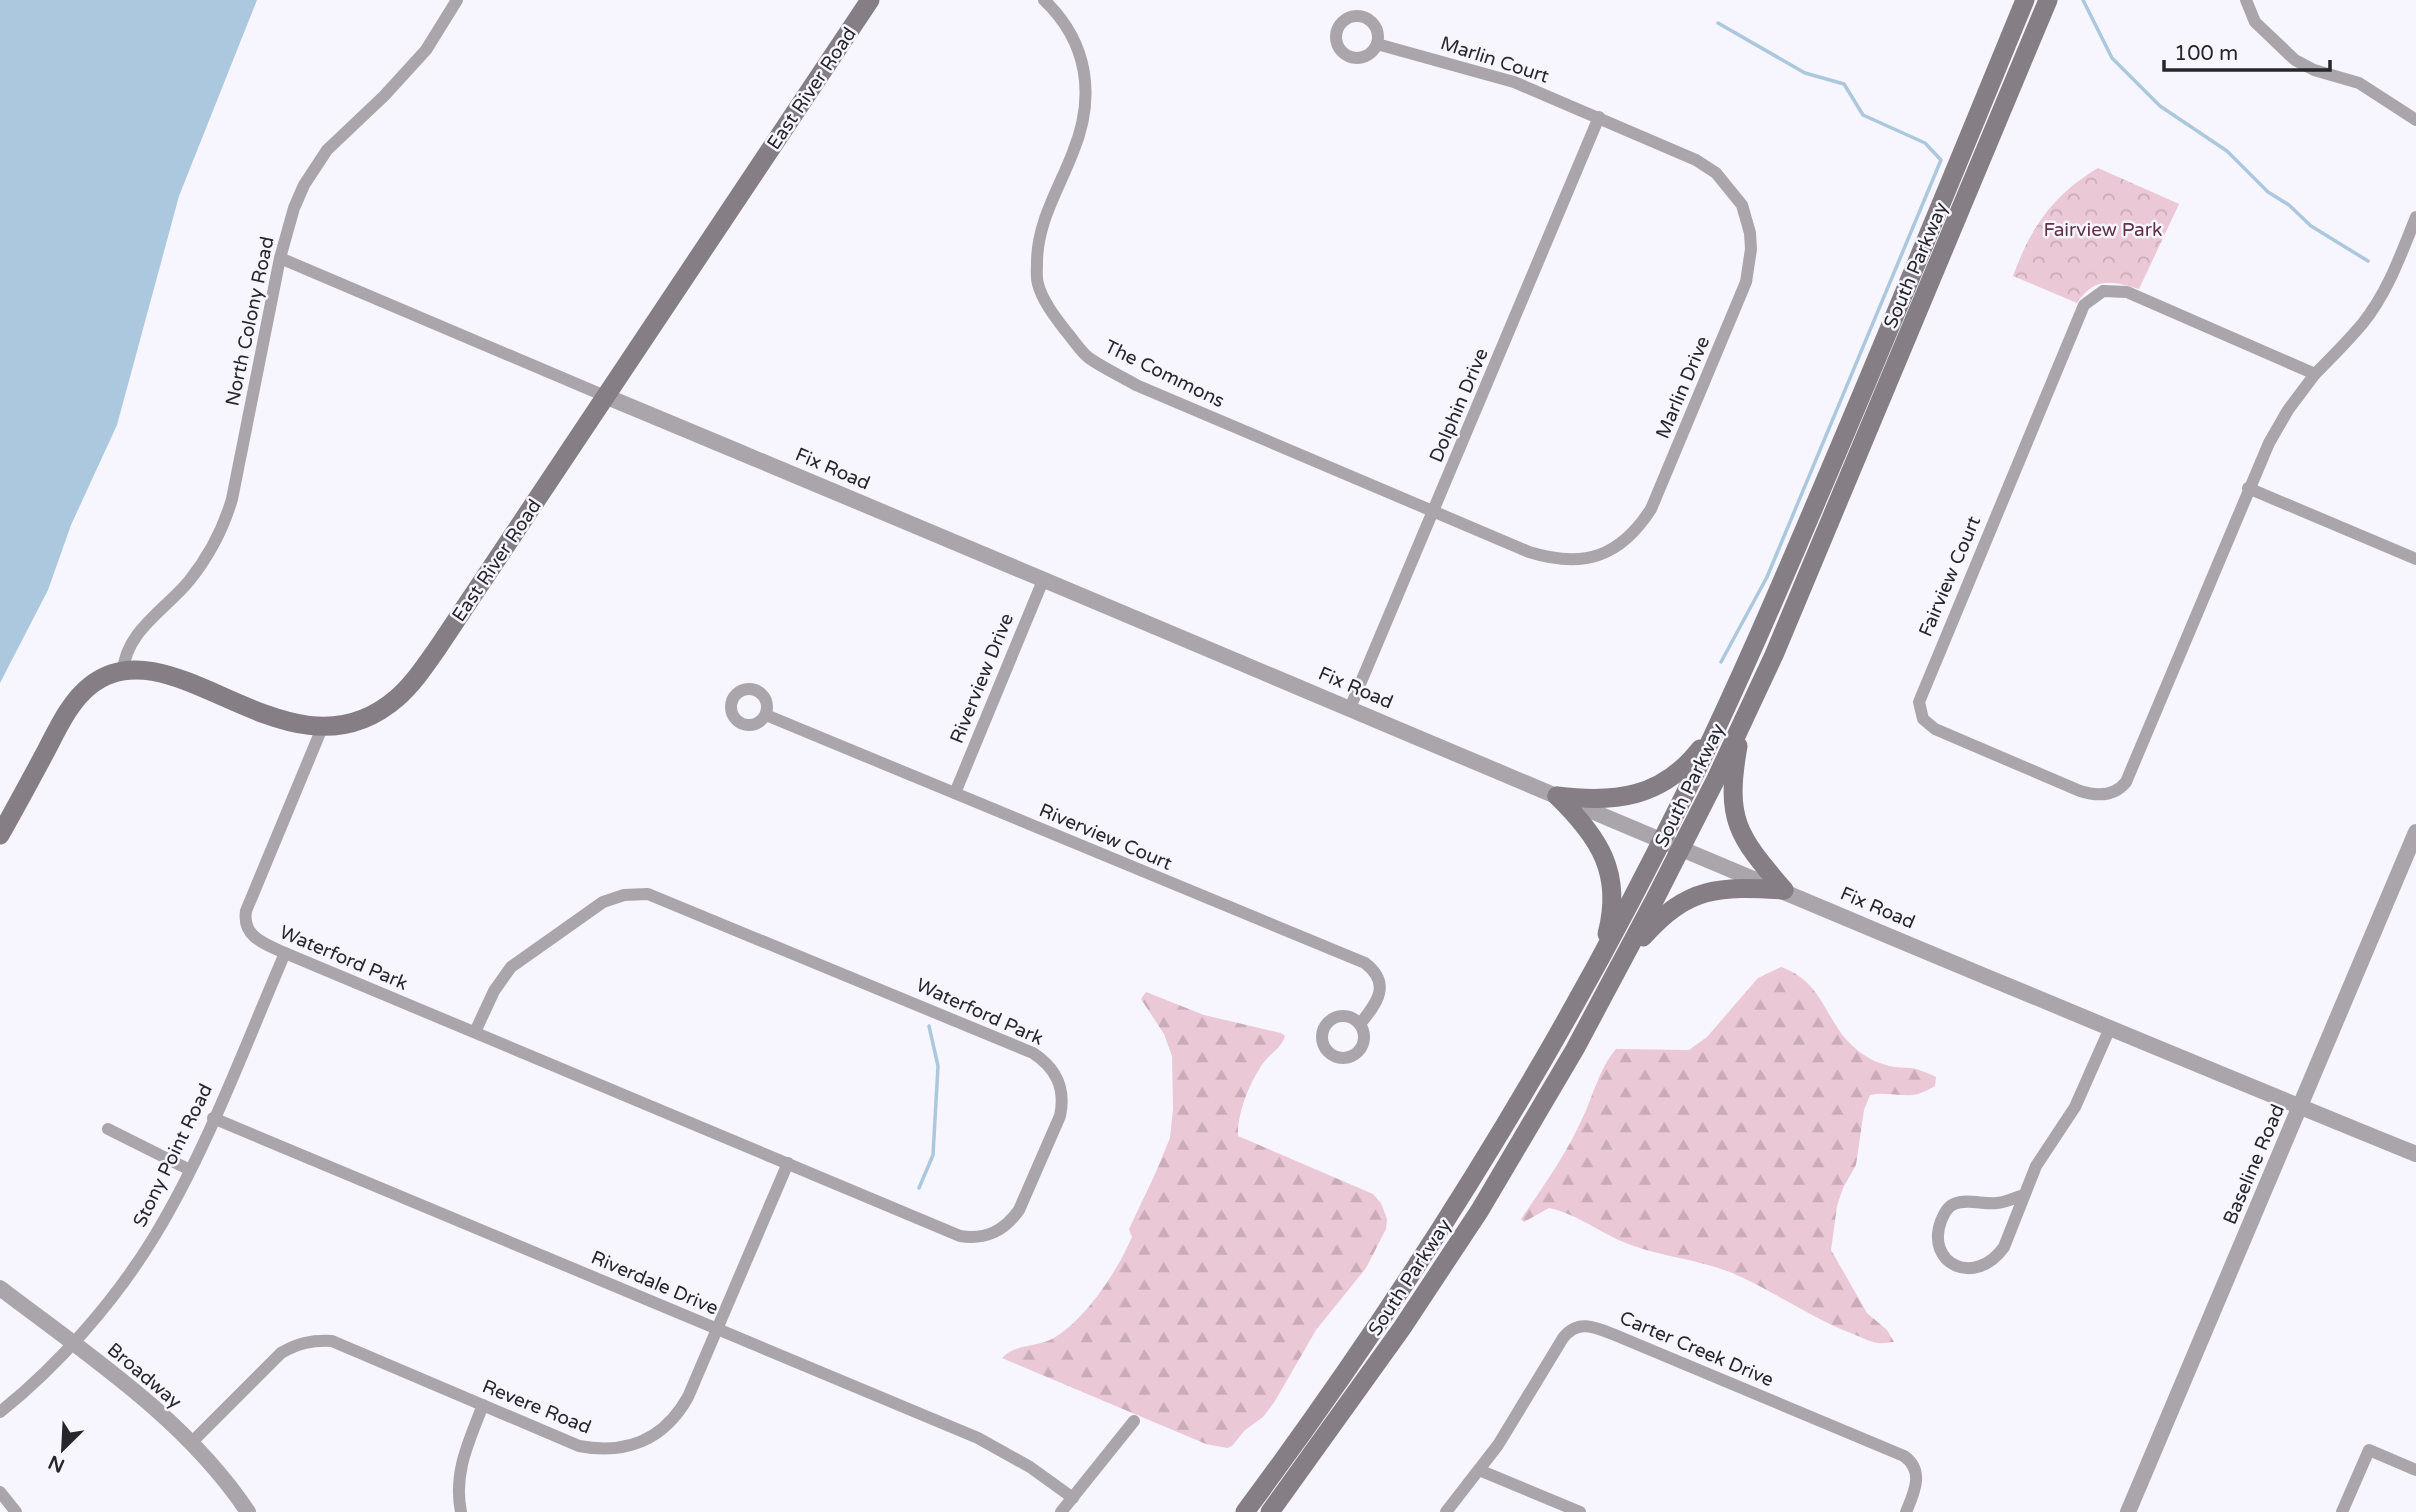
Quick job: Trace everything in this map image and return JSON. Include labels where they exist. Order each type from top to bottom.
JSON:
[{"type":"main road","name":"East River Road","points":[[0,835],[71,707],[81,694],[98,680],[123,672],[147,671],[168,675],[271,716],[322,728],[350,723],[376,713],[396,699],[412,683],[870,0]]},
{"type":"main road","name":"South Parkway","points":[[1245,1512],[1390,1310],[1538,1070],[1663,839],[1725,711],[1850,423],[2025,0]]},
{"type":"main road","name":"South Parkway","points":[[1270,1512],[1402,1328],[1480,1210],[1575,1049],[1682,847],[1742,724],[1867,436],[2048,0]]},
{"type":"main road","points":[[1557,796],[1620,798],[1650,790],[1664,783],[1691,761],[1725,711]]},
{"type":"main road","points":[[1742,724],[1733,779],[1734,815],[1746,843],[1784,890]]},
{"type":"main road","points":[[1557,796],[1593,835],[1604,853],[1609,870],[1612,904],[1599,961]]},
{"type":"main road","points":[[1626,953],[1668,911],[1699,894],[1742,887],[1784,890]]},
{"type":"street","name":"North Colony Road","points":[[123,672],[124,659],[130,644],[195,573],[225,522],[232,499],[280,258],[294,208],[314,167],[327,149],[384,96],[426,50],[457,0]]},
{"type":"street","name":"The Commons","points":[[1044,0],[1072,35],[1080,57],[1086,88],[1081,129],[1047,212],[1037,247],[1038,284],[1055,317],[1088,357],[1136,385],[1433,513]]},
{"type":"street","points":[[2246,0],[2255,22],[2295,60],[2314,70],[2359,83],[2416,120]]},
{"type":"street","name":"Marlin Court","points":[[1377,44],[1514,82],[1600,117]]},
{"type":"street","name":"Marlin Drive","points":[[1433,513],[1549,558],[1587,558],[1620,545],[1631,536],[1651,509],[1725,335],[1750,265],[1750,233],[1742,205],[1722,180],[1696,160],[1600,117]]},
{"type":"street","name":"Dolphin Drive","points":[[1350,708],[1600,117]]},
{"type":"street","points":[[2315,374],[2364,323],[2376,305],[2390,281],[2416,217]]},
{"type":"street","name":"Fix Road","points":[[280,258],[2110,1028],[2416,1154]]},
{"type":"street","name":"Fairview Court","points":[[2103,291],[2127,292],[2315,374],[2288,410],[2269,443],[2249,488],[2122,787],[2108,794],[2090,794],[1935,729],[1923,719],[1919,708],[1921,694],[2087,301],[2103,291]]},
{"type":"street","points":[[2249,488],[2416,559]]},
{"type":"street","name":"Riverview Drive","points":[[955,793],[1044,578]]},
{"type":"street","name":"Riverview Court","points":[[766,715],[1365,963],[1377,975],[1380,995],[1377,1004],[1360,1024]]},
{"type":"street","name":"Waterford Park","points":[[322,728],[246,911],[246,924],[251,935],[285,953],[960,1236],[993,1234],[1010,1222],[1019,1210],[1060,1116],[1062,1092],[1058,1080],[1046,1062],[1033,1053],[648,894],[624,895],[603,902],[511,967],[494,992],[475,1032]]},
{"type":"street","name":"Baseline Road","points":[[2128,1512],[2415,836]]},
{"type":"street","name":"Stony Point Road","points":[[0,1412],[40,1377],[72,1343],[109,1299],[153,1238],[190,1170],[285,953]]},
{"type":"street","points":[[2024,1195],[1995,1204],[1955,1203],[1948,1208],[1938,1228],[1943,1257],[1956,1266],[1976,1269],[1997,1258],[2004,1247],[2036,1166],[2075,1107],[2110,1028]]},
{"type":"street","name":"Riverdale Drive","points":[[214,1118],[978,1438],[1030,1467],[1073,1498]]},
{"type":"street","points":[[108,1129],[190,1170]]},
{"type":"street","name":"Revere Road","points":[[191,1443],[281,1353],[305,1342],[332,1341],[579,1446],[609,1450],[636,1444],[665,1427],[680,1412],[788,1163]]},
{"type":"street","name":"Broadway","points":[[0,1287],[133,1390],[191,1443],[223,1478],[248,1512]]},
{"type":"street","name":"Carter Creek Drive","points":[[1479,1470],[1498,1445],[1563,1338],[1574,1327],[1586,1325],[1904,1456],[1914,1464],[1917,1479],[1906,1512]]},
{"type":"street","points":[[461,1512],[459,1474],[462,1458],[483,1405]]},
{"type":"street","points":[[1061,1512],[1134,1421]]},
{"type":"street","points":[[2342,1512],[2369,1450],[2416,1470]]},
{"type":"street","points":[[1446,1512],[1479,1470],[1580,1512]]},
{"type":"street","points":[[0,1492],[16,1512]]},
{"type":"green space","name":"Fairview Park","points":[[2098,168],[2179,204],[2139,289],[2105,283],[2090,288],[2077,303],[2013,276],[2028,242],[2045,214],[2068,189]]},
{"type":"green space","points":[[1781,967],[1807,983],[1837,1028],[1860,1052],[1884,1065],[1914,1068],[1936,1077],[1935,1086],[1918,1094],[1870,1095],[1864,1110],[1856,1165],[1843,1188],[1837,1206],[1831,1250],[1867,1313],[1887,1330],[1894,1342],[1869,1341],[1823,1321],[1739,1276],[1713,1266],[1631,1245],[1560,1211],[1549,1208],[1524,1222],[1521,1219],[1570,1144],[1601,1073],[1616,1049],[1689,1050],[1707,1037],[1758,978]]},
{"type":"green space","points":[[1146,992],[1204,1015],[1285,1036],[1279,1047],[1264,1062],[1249,1088],[1242,1107],[1238,1136],[1373,1194],[1381,1203],[1387,1219],[1386,1229],[1366,1268],[1316,1330],[1275,1401],[1263,1417],[1227,1448],[1206,1444],[1002,1358],[1013,1350],[1052,1339],[1076,1320],[1099,1294],[1132,1237],[1129,1229],[1170,1138],[1173,1109],[1172,1056],[1164,1034],[1141,999]]},
{"type":"water","points":[[0,0],[257,0],[179,196],[117,425],[71,525],[48,590],[0,683]]},
{"type":"waterway","points":[[2083,0],[2112,58],[2160,106],[2227,151],[2268,192],[2289,205],[2311,226],[2368,261]]},
{"type":"waterway","points":[[1718,23],[1805,73],[1844,84],[1863,115],[1925,143],[1941,160],[1767,577],[1721,662]]},
{"type":"waterway","points":[[919,1188],[933,1155],[938,1066],[929,1026]]}]
